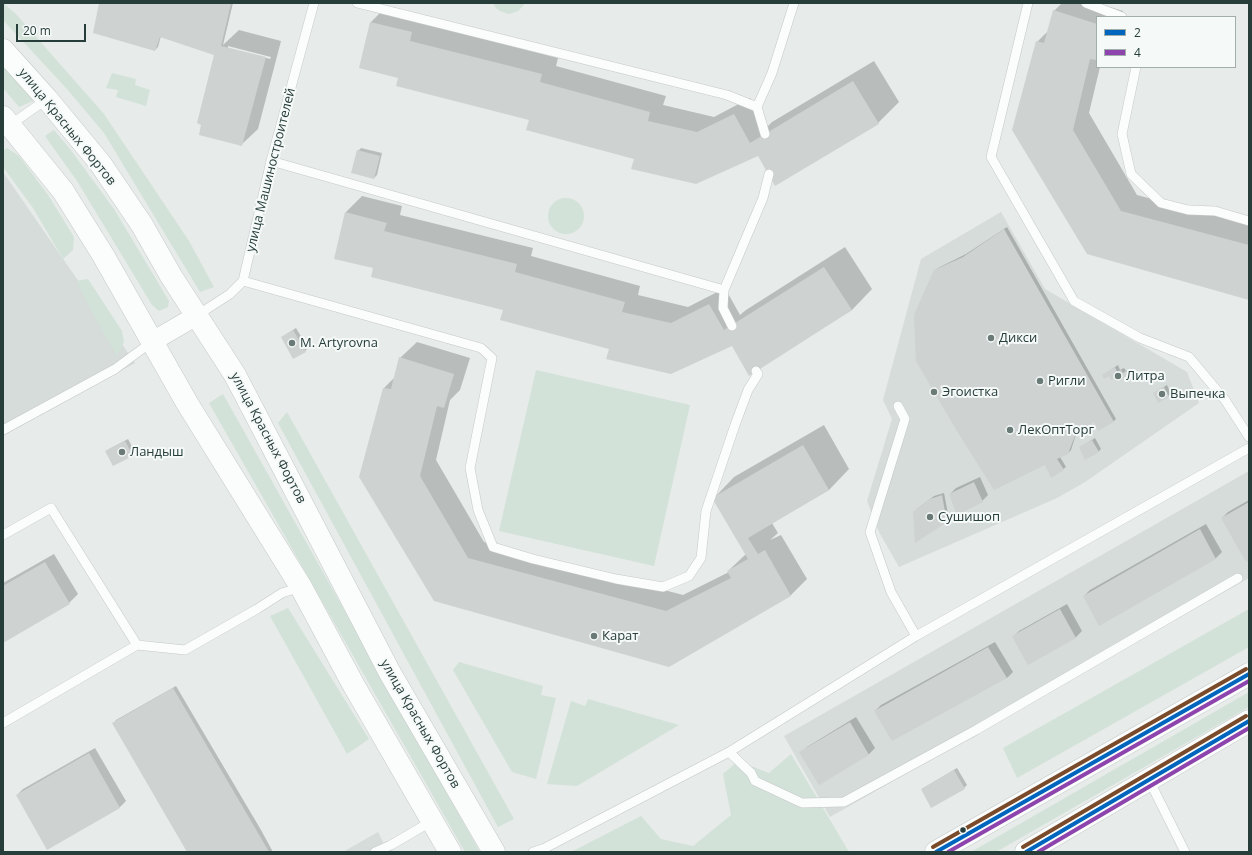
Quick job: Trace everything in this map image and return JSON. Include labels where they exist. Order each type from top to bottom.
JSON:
[{"type":"street","name":"улица Красных Фортов","points":[[3,50],[48,99],[100,163],[142,224],[171,276],[235,375],[390,673],[494,852]]},
{"type":"street","points":[[6,121],[63,191],[103,255],[187,403],[301,587],[353,684],[450,852]]},
{"type":"street","points":[[153,341],[196,316]]},
{"type":"street","points":[[936,852],[1249,674]]},
{"type":"street","points":[[1026,852],[1249,721]]},
{"type":"lane","name":"улица Машиностроителей","points":[[243,281],[271,161],[314,3]]},
{"type":"lane","points":[[357,3],[727,96],[757,107]]},
{"type":"lane","points":[[765,134],[757,107],[772,73],[794,3]]},
{"type":"lane","points":[[1028,3],[990,157],[1074,301],[1140,338],[1189,358],[1224,400],[1249,437]]},
{"type":"lane","points":[[1086,3],[1119,16]]},
{"type":"lane","points":[[1136,68],[1122,134],[1131,174],[1161,203],[1188,210],[1215,211],[1249,221]]},
{"type":"lane","points":[[6,121],[48,99]]},
{"type":"lane","points":[[271,161],[724,290]]},
{"type":"lane","points":[[732,326],[724,308],[724,290],[763,198],[769,174]]},
{"type":"lane","points":[[196,316],[230,294],[243,281],[481,348],[492,358],[470,468],[478,510],[493,547],[533,559],[616,579],[663,586],[689,576],[701,558],[706,511],[748,390],[758,374],[756,371]]},
{"type":"lane","points":[[3,430],[115,369],[153,341]]},
{"type":"lane","points":[[898,406],[905,419],[870,532],[892,592],[916,636]]},
{"type":"lane","points":[[534,852],[729,752],[916,636],[1249,448]]},
{"type":"lane","points":[[3,535],[51,508],[137,645]]},
{"type":"lane","points":[[729,752],[751,773],[755,782],[802,803],[844,802],[976,730],[1238,578]]},
{"type":"lane","points":[[3,723],[137,645],[185,650],[282,593],[301,587]]},
{"type":"lane","points":[[1149,780],[1185,852]]},
{"type":"lane","points":[[375,852],[391,845],[432,821]]},
{"type":"shaded area","points":[[3,3],[15,13],[104,114],[189,241],[214,287],[200,292],[104,133],[67,89],[3,20]]},
{"type":"shaded area","points":[[493,3],[525,3],[518,11],[509,14],[500,11]]},
{"type":"shaded area","points":[[3,64],[35,100],[19,107],[3,88]]},
{"type":"shaded area","points":[[112,73],[136,79],[135,85],[150,90],[146,106],[116,97],[118,90],[106,88]]},
{"type":"shaded area","points":[[54,130],[70,149],[114,209],[169,301],[168,307],[159,311],[152,305],[77,181],[45,136]]},
{"type":"shaded area","points":[[7,148],[19,156],[48,195],[74,237],[73,250],[63,259],[33,208],[3,167],[3,151]]},
{"type":"shaded area","points":[[3,172],[135,363],[3,436]]},
{"type":"shaded area","points":[[566,198],[576,201],[581,206],[584,216],[581,226],[576,231],[566,234],[556,231],[551,226],[548,216],[551,206],[556,201]]},
{"type":"shaded area","points":[[1001,212],[1045,289],[1187,372],[1199,403],[1085,482],[1057,498],[899,567],[879,532],[867,501],[892,419],[883,400],[921,259]]},
{"type":"shaded area","points":[[88,279],[122,331],[124,342],[117,356],[76,281]]},
{"type":"shaded area","points":[[536,370],[690,405],[654,566],[499,531]]},
{"type":"shaded area","points":[[223,394],[480,852],[465,852],[209,403]]},
{"type":"shaded area","points":[[287,412],[514,819],[498,827],[278,423]]},
{"type":"shaded area","points":[[1249,471],[1249,578],[830,817],[784,736]]},
{"type":"shaded area","points":[[288,608],[369,739],[347,754],[270,616]]},
{"type":"shaded area","points":[[1249,609],[1249,647],[1017,778],[1003,748]]},
{"type":"shaded area","points":[[459,662],[543,686],[541,695],[556,698],[536,779],[512,772],[453,670]]},
{"type":"shaded area","points":[[1249,692],[1249,707],[996,852],[971,852]]},
{"type":"shaded area","points":[[588,699],[679,725],[577,786],[547,784],[571,701],[585,706]]},
{"type":"shaded area","points":[[791,754],[849,852],[571,852],[641,816],[661,839],[693,846],[731,815],[723,774],[738,761],[769,773]]},
{"type":"shaded area","points":[[378,832],[388,852],[343,852]]},
{"type":"building","points":[[99,3],[231,3],[221,46],[266,57],[242,146],[199,135],[201,125],[197,123],[214,55],[160,37],[155,51],[93,33]]},
{"type":"building","points":[[1053,10],[1096,24],[1096,60],[1090,59],[1073,130],[1121,211],[1249,245],[1249,300],[1087,254],[1012,130],[1036,41],[1044,43]]},
{"type":"building","points":[[370,22],[412,32],[410,41],[542,74],[540,82],[650,112],[648,121],[697,132],[734,114],[750,143],[853,81],[879,124],[775,186],[758,156],[696,184],[631,169],[634,159],[526,130],[529,120],[396,86],[398,78],[359,68]]},
{"type":"building","points":[[357,150],[380,156],[374,179],[351,173]]},
{"type":"building","points":[[345,212],[387,223],[384,231],[517,264],[515,272],[625,302],[622,312],[671,323],[709,304],[724,330],[824,267],[852,310],[749,376],[732,346],[671,374],[606,359],[609,349],[500,320],[503,310],[371,277],[373,268],[334,259]]},
{"type":"building","name":"Дикси","points":[[1004,229],[1114,422],[1098,431],[1094,422],[1076,433],[1068,454],[1057,459],[1064,470],[1051,478],[1045,465],[994,490],[916,361],[914,315],[934,270],[963,257]]},
{"type":"building","name":"M. Artyrovna","points":[[293,330],[306,352],[293,359],[281,337]]},
{"type":"building","points":[[399,357],[454,374],[444,408],[437,406],[420,476],[468,558],[666,611],[731,578],[727,571],[748,559],[712,498],[803,445],[829,490],[748,538],[758,554],[765,550],[791,596],[669,667],[434,601],[359,477],[383,388],[391,389]]},
{"type":"building","points":[[1115,367],[1117,372],[1121,370],[1123,373],[1126,371],[1128,375],[1117,381],[1115,377],[1111,380],[1109,376],[1104,379],[1102,375]]},
{"type":"building","points":[[1164,387],[1169,397],[1158,403],[1153,393]]},
{"type":"building","points":[[1092,440],[1099,452],[1085,460],[1079,447]]},
{"type":"building","points":[[125,441],[133,456],[113,466],[105,451]]},
{"type":"building","points":[[974,482],[983,502],[957,515],[949,494]]},
{"type":"building","name":"Сушишоп","points":[[942,495],[947,522],[915,543],[913,512],[930,499]]},
{"type":"building","points":[[1249,502],[1249,560],[1246,562],[1221,518]]},
{"type":"building","points":[[1200,529],[1216,559],[1099,626],[1083,596]]},
{"type":"building","points":[[45,562],[70,604],[3,643],[3,586]]},
{"type":"building","points":[[1060,609],[1076,638],[1028,665],[1012,636]]},
{"type":"building","points":[[988,647],[1007,678],[892,741],[874,711]]},
{"type":"building","points":[[173,688],[269,852],[187,852],[112,723]]},
{"type":"building","points":[[850,722],[869,755],[819,785],[799,752]]},
{"type":"building","points":[[89,753],[120,808],[47,850],[16,795]]},
{"type":"building","points":[[954,770],[965,789],[931,808],[921,789]]},
{"type":"transit line","points":[[933,847],[1246,669]]},
{"type":"transit line","name":"2","points":[[936,852],[1249,674]]},
{"type":"transit line","name":"4","points":[[948,852],[1249,681]]},
{"type":"transit line","points":[[1023,847],[1246,716]]},
{"type":"transit line","name":"2","points":[[1026,852],[1249,721]]},
{"type":"transit line","name":"4","points":[[1038,852],[1249,728]]},
{"type":"place","name":"Дикси","points":[[991,338]]},
{"type":"place","name":"M. Artyrovna","points":[[292,343]]},
{"type":"place","name":"Литра","points":[[1118,376]]},
{"type":"place","name":"Ригли","points":[[1040,381]]},
{"type":"place","name":"Эгоистка","points":[[934,392]]},
{"type":"place","name":"Выпечка","points":[[1162,394]]},
{"type":"place","name":"ЛекОптТорг","points":[[1010,430]]},
{"type":"place","name":"Ландыш","points":[[122,452]]},
{"type":"place","name":"Сушишоп","points":[[930,517]]},
{"type":"place","name":"Карат","points":[[594,636]]}]
